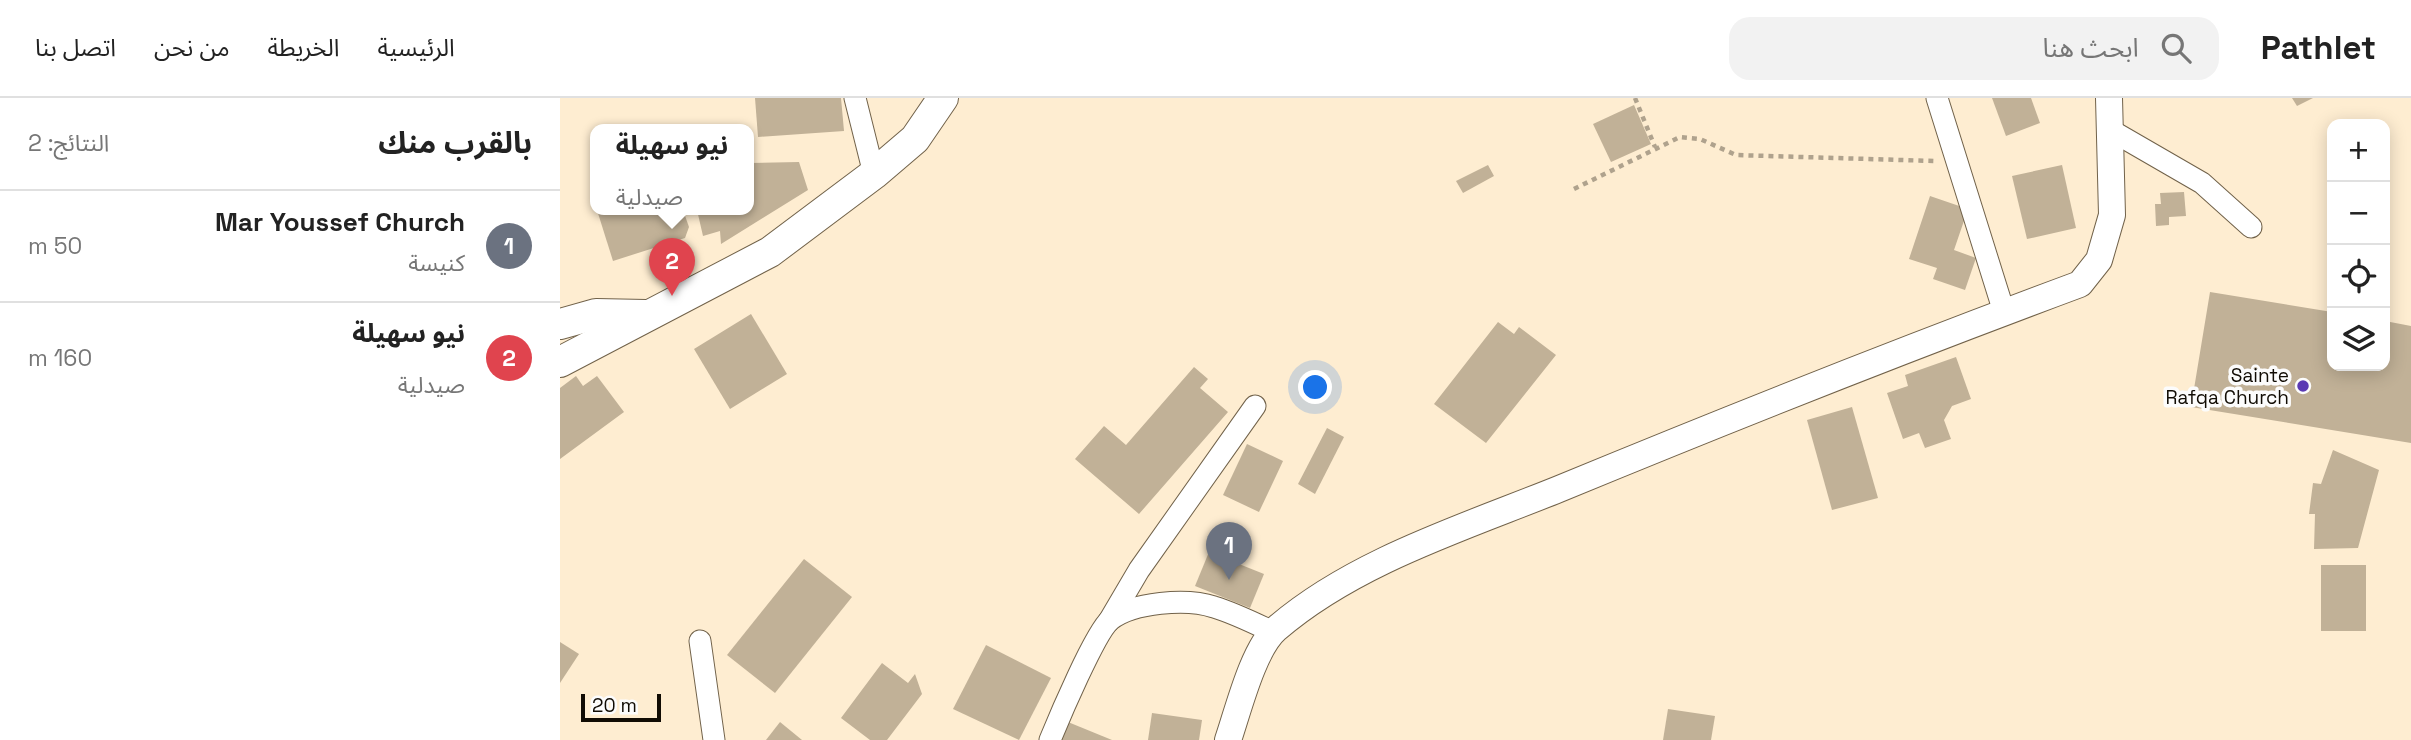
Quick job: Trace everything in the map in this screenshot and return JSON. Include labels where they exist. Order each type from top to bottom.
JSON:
[{"type":"main road","points":[[562,356],[611,337],[646,315],[770,252],[874,174],[915,139],[943,98]]},
{"type":"main road","points":[[560,324],[596,314],[646,315]]},
{"type":"street","points":[[855,98],[874,174]]},
{"type":"street","points":[[1937,98],[2004,312]]},
{"type":"street","points":[[1228,740],[1249,676],[1273,632],[1308,605],[1389,558],[1757,407],[2080,284],[2099,260],[2112,215],[2112,131],[2109,98]]},
{"type":"street","points":[[2112,131],[2202,183],[2251,227]]},
{"type":"street","points":[[1050,740],[1071,691],[1139,570],[1255,406]]},
{"type":"street","points":[[1109,621],[1142,606],[1170,603],[1212,606],[1273,632]]},
{"type":"street","points":[[700,641],[714,740]]},
{"type":"path","points":[[1635,98],[1656,147]]},
{"type":"path","points":[[1574,189],[1680,137],[1700,139],[1736,155],[1956,162]]},
{"type":"building","points":[[755,98],[841,98],[844,131],[758,137]]},
{"type":"building","points":[[1992,98],[2031,98],[2040,123],[2006,136]]},
{"type":"building","points":[[2292,98],[2313,98],[2297,106]]},
{"type":"building","points":[[1634,105],[1651,144],[1611,162],[1593,124]]},
{"type":"building","points":[[799,162],[808,190],[721,244],[720,231],[703,236],[698,215],[754,215],[754,163]]},
{"type":"building","points":[[1488,165],[1494,176],[1463,193],[1456,181]]},
{"type":"building","points":[[2062,165],[2076,228],[2027,239],[2012,176]]},
{"type":"building","points":[[2184,192],[2186,216],[2169,217],[2169,225],[2156,226],[2155,204],[2161,204],[2160,193]]},
{"type":"building","points":[[1930,196],[1968,209],[1954,250],[1976,258],[1965,290],[1933,279],[1937,268],[1909,259]]},
{"type":"building","points":[[599,215],[685,215],[689,227],[685,238],[613,261]]},
{"type":"building","name":"Sainte Rafqa Church","points":[[2210,292],[2327,311],[2327,371],[2390,371],[2390,322],[2411,326],[2411,443],[2191,407]]},
{"type":"building","points":[[751,314],[787,374],[730,409],[694,349]]},
{"type":"building","points":[[1498,322],[1514,334],[1519,327],[1556,355],[1486,443],[1434,404]]},
{"type":"building","points":[[1956,357],[1971,399],[1952,406],[1944,420],[1951,439],[1925,448],[1919,433],[1903,439],[1887,393],[1908,386],[1905,375]]},
{"type":"building","points":[[1194,367],[1208,379],[1200,388],[1228,412],[1139,514],[1075,459],[1104,426],[1126,445]]},
{"type":"building","points":[[576,376],[583,386],[597,376],[624,412],[560,459],[560,388]]},
{"type":"building","points":[[1852,407],[1878,498],[1832,510],[1807,420]]},
{"type":"building","points":[[1327,428],[1344,437],[1315,494],[1298,484]]},
{"type":"building","points":[[1247,444],[1283,461],[1259,512],[1223,495]]},
{"type":"building","points":[[2333,450],[2379,470],[2358,548],[2314,549],[2315,514],[2309,514],[2313,483],[2321,484]]},
{"type":"building","points":[[1209,552],[1264,574],[1250,608],[1195,586]]},
{"type":"building","points":[[804,559],[852,597],[775,693],[727,655]]},
{"type":"building","points":[[2321,565],[2366,565],[2366,631],[2321,631]]},
{"type":"building","points":[[560,642],[579,654],[560,683]]},
{"type":"building","points":[[986,645],[1051,678],[1019,740],[953,709]]},
{"type":"building","points":[[882,663],[908,683],[915,674],[922,694],[887,740],[870,740],[841,718]]},
{"type":"building","points":[[1668,709],[1715,716],[1711,740],[1663,740]]},
{"type":"building","points":[[1152,713],[1202,720],[1199,740],[1148,740]]},
{"type":"building","points":[[780,722],[802,740],[766,740]]},
{"type":"building","points":[[1068,722],[1112,740],[1061,740]]},
{"type":"place","name":"نيو سهيلة","points":[[672,296]]},
{"type":"place","name":"Sainte Rafqa Church","points":[[2303,386]]},
{"type":"place","name":"Mar Youssef Church","points":[[1229,580]]}]
